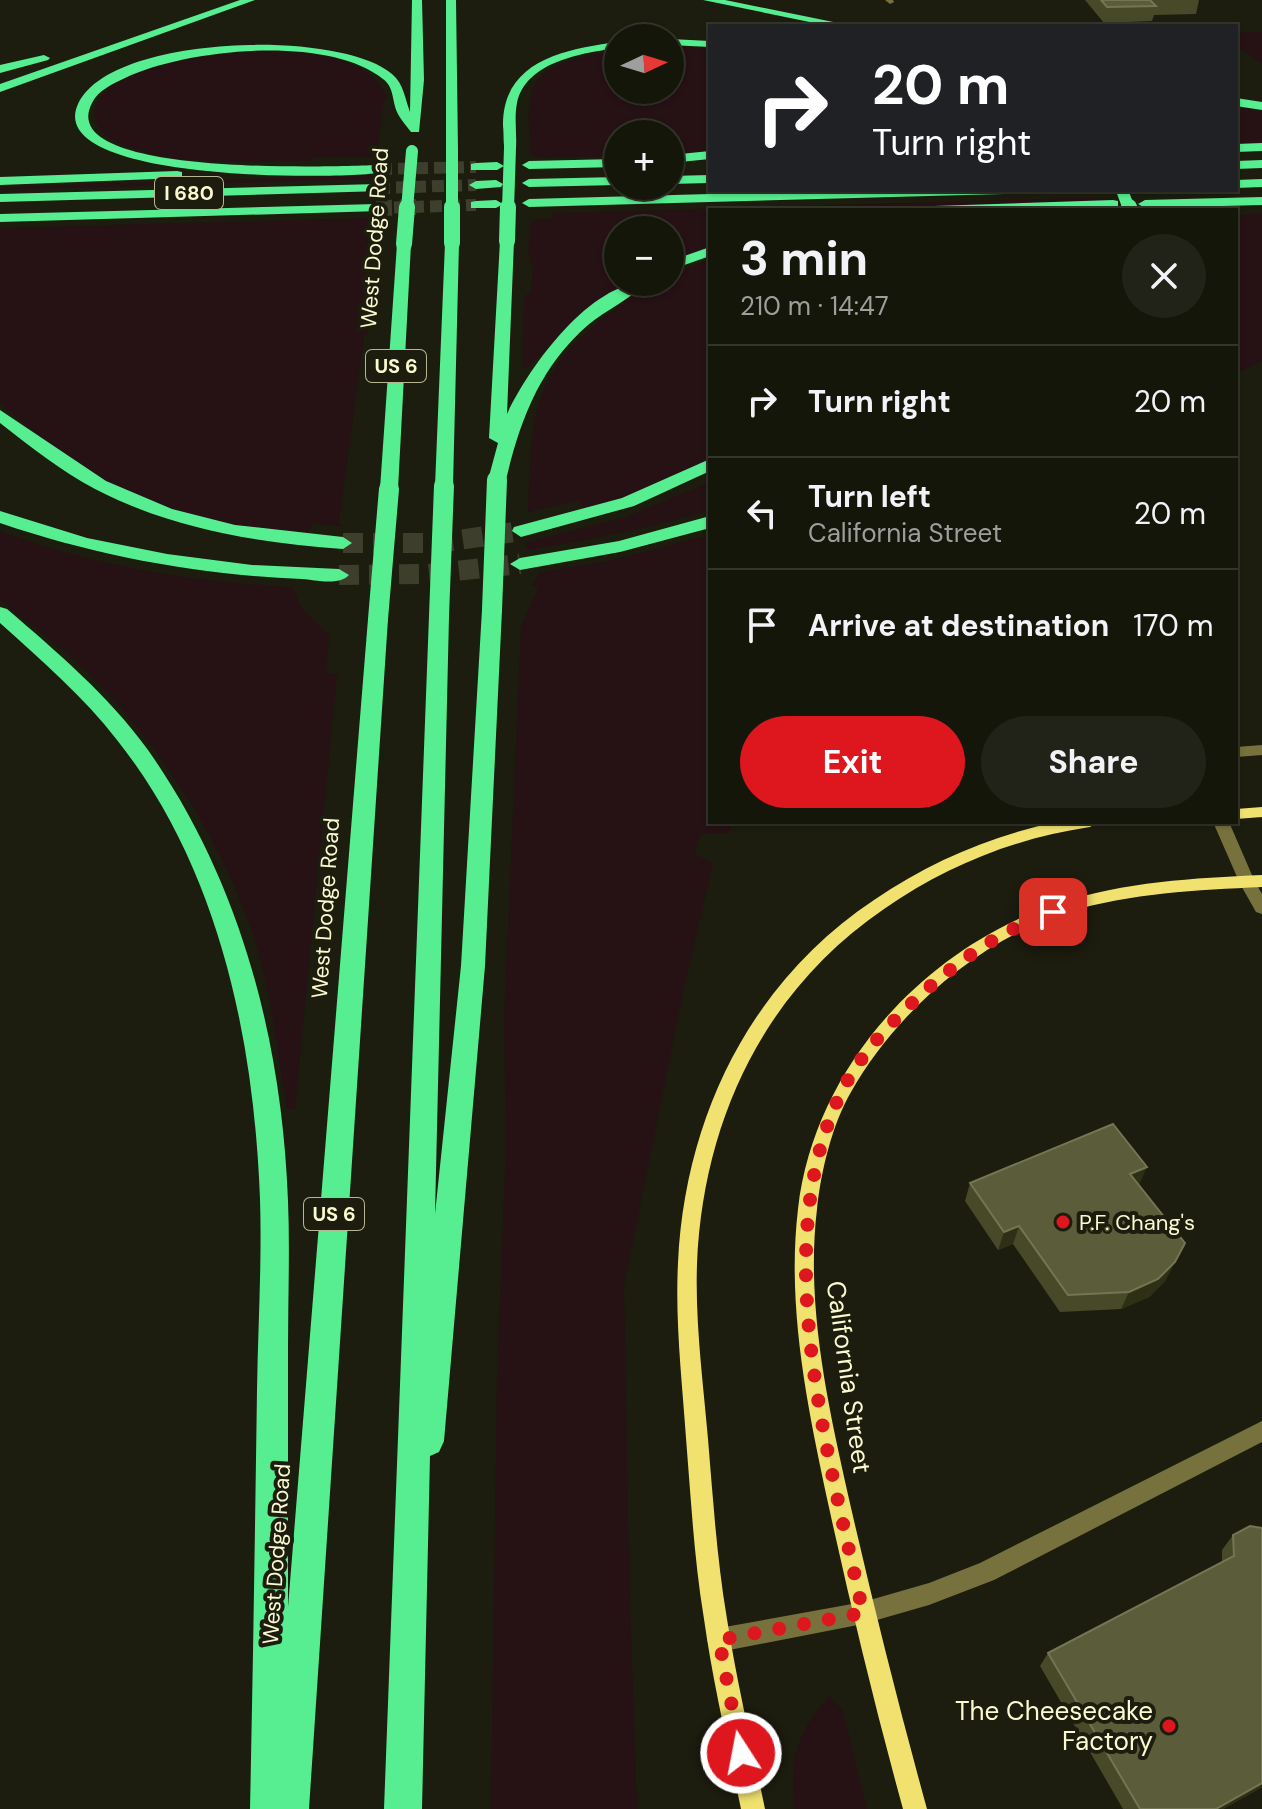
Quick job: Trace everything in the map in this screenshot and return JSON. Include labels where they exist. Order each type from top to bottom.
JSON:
[{"type":"highway","points":[[0,88],[250,0]]},
{"type":"highway","points":[[451,0],[452,41]]},
{"type":"highway","points":[[701,0],[795,24]]},
{"type":"highway","points":[[708,0],[836,24]]},
{"type":"highway","name":"West Dodge Road","points":[[290,1809],[389,489],[404,244],[415,129],[419,4]]},
{"type":"highway","name":"US 6","points":[[403,1809],[452,243],[452,41],[465,12]]},
{"type":"highway","points":[[0,69],[151,34]]},
{"type":"highway","points":[[684,43],[708,44]]},
{"type":"highway","points":[[406,1674],[473,966],[492,610],[513,95],[532,73],[558,58],[604,48]]},
{"type":"highway","points":[[340,170],[203,165],[148,159],[97,141],[82,121],[81,110],[86,101],[107,82],[159,62],[222,51],[282,49],[348,59],[382,72],[399,89],[402,110],[415,129]]},
{"type":"highway","points":[[1238,102],[1262,106]]},
{"type":"highway","points":[[1238,148],[1262,147]]},
{"type":"highway","points":[[684,158],[708,155]]},
{"type":"highway","points":[[684,160],[708,161]]},
{"type":"highway","points":[[529,165],[604,163]]},
{"type":"highway","points":[[1238,165],[1262,164]]},
{"type":"highway","points":[[476,167],[497,166]]},
{"type":"highway","points":[[0,181],[380,169]]},
{"type":"highway","points":[[684,180],[708,179]]},
{"type":"highway","points":[[529,183],[604,181]]},
{"type":"highway","points":[[1238,184],[1262,183]]},
{"type":"highway","points":[[476,185],[496,184]]},
{"type":"highway","name":"I 680","points":[[0,198],[378,188]]},
{"type":"highway","points":[[529,203],[931,192]]},
{"type":"highway","points":[[476,205],[496,204]]},
{"type":"highway","points":[[994,208],[1113,204]]},
{"type":"highway","points":[[1145,204],[1262,204]]},
{"type":"highway","points":[[1221,208],[1262,204]]},
{"type":"highway","name":"I 680","points":[[0,218],[376,208]]},
{"type":"highway","points":[[684,261],[708,252]]},
{"type":"highway","points":[[497,480],[513,417],[531,379],[547,357],[583,321],[620,296]]},
{"type":"highway","points":[[0,415],[68,466],[153,509],[256,535],[343,543]]},
{"type":"highway","points":[[521,531],[628,502],[708,465]]},
{"type":"highway","points":[[0,517],[78,542],[135,555],[224,568],[339,575]]},
{"type":"highway","points":[[520,564],[639,542],[708,523]]},
{"type":"highway","points":[[0,613],[87,692],[140,754],[213,883],[253,1012],[271,1132],[274,1201],[269,1809]]},
{"type":"main road","points":[[1238,814],[1262,812]]},
{"type":"main road","points":[[753,1809],[719,1640],[703,1513],[689,1349],[689,1241],[701,1156],[721,1095],[749,1038],[792,977],[837,931],[878,903],[948,864],[1028,834],[1080,824]]},
{"type":"main road","name":"California Street","points":[[915,1809],[863,1613],[824,1430],[806,1309],[807,1209],[821,1150],[843,1088],[885,1029],[933,982],[986,945],[1035,918],[1128,893],[1254,882]]},
{"type":"street","points":[[1238,752],[1262,750]]},
{"type":"street","points":[[1222,824],[1254,882],[1262,908]]},
{"type":"street","points":[[719,1640],[863,1613],[929,1594],[986,1572],[1262,1431]]},
{"type":"shaded area","points":[[1262,32],[1262,63],[1238,48],[1238,33]]},
{"type":"shaded area","points":[[684,47],[708,49],[708,151],[684,153],[684,120],[604,120],[604,156],[540,158],[530,154],[530,98],[537,81],[556,66],[604,52],[604,104],[684,104]]},
{"type":"shaded area","points":[[273,51],[338,59],[367,73],[378,83],[387,97],[383,105],[377,157],[313,157],[312,161],[187,160],[139,151],[117,142],[97,125],[95,110],[103,93],[121,80],[172,62]]},
{"type":"shaded area","points":[[1238,106],[1262,111],[1262,143],[1238,144]]},
{"type":"shaded area","points":[[377,175],[378,179],[0,190],[0,187]]},
{"type":"shaded area","points":[[1111,197],[1113,202],[953,208],[727,208]]},
{"type":"shaded area","points":[[708,209],[708,246],[684,257],[684,216],[604,216],[604,296],[608,296],[596,303],[527,368],[523,367],[524,298],[531,290],[533,269],[528,251],[532,219],[552,219],[552,213]]},
{"type":"shaded area","points":[[1262,214],[1262,361],[1238,373],[1238,215]]},
{"type":"shaded area","points":[[374,220],[367,335],[364,336],[341,526],[312,524],[306,536],[178,511],[91,473],[0,404],[0,228]]},
{"type":"shaded area","points":[[708,260],[708,459],[660,485],[586,511],[578,501],[528,512],[535,423],[540,400],[550,378],[564,356],[584,335],[631,297],[684,296],[684,270]]},
{"type":"shaded area","points":[[708,483],[708,511],[574,542],[528,550],[525,543],[626,517]]},
{"type":"shaded area","points":[[0,531],[107,563],[218,581],[292,587],[301,607],[329,635],[326,673],[337,674],[295,1109],[287,1109],[273,1018],[258,951],[223,861],[188,798],[123,710],[75,661],[0,600]]},
{"type":"shaded area","points":[[708,536],[708,824],[733,824],[728,834],[701,834],[694,854],[713,863],[683,992],[624,1286],[637,1809],[491,1809],[497,1376],[506,1143],[504,1021],[521,626],[539,587],[531,585],[540,572],[604,562]]},
{"type":"shaded area","points":[[829,1696],[843,1711],[867,1809],[795,1809],[793,1776],[797,1748],[809,1723]]},
{"type":"building","points":[[1101,0],[1150,0],[1156,6],[1107,7]]},
{"type":"building","name":"P.F. Chang's","points":[[1113,1124],[1147,1167],[1130,1174],[1185,1243],[1175,1262],[1158,1279],[1129,1292],[1068,1295],[1019,1226],[1004,1232],[970,1183]]},
{"type":"building","name":"The Cheesecake Factory","points":[[1250,1526],[1262,1528],[1262,1783],[1216,1809],[1140,1809],[1048,1653],[1234,1556],[1233,1535]]},
{"type":"tunnel","points":[[380,169],[476,167]]},
{"type":"tunnel","points":[[378,188],[476,185]]},
{"type":"tunnel","points":[[421,207],[376,208],[476,205]]},
{"type":"tunnel","points":[[343,543],[437,543],[521,531]]},
{"type":"tunnel","points":[[339,575],[428,574],[520,564]]},
{"type":"place","name":"P.F. Chang's","points":[[1063,1222]]},
{"type":"place","name":"The Cheesecake Factory","points":[[1169,1726]]},
{"type":"route","points":[[741,1753],[719,1640],[863,1613],[824,1430],[806,1309],[807,1209],[821,1150],[843,1088],[885,1029],[933,982],[986,945],[1035,918],[1053,912]]}]
